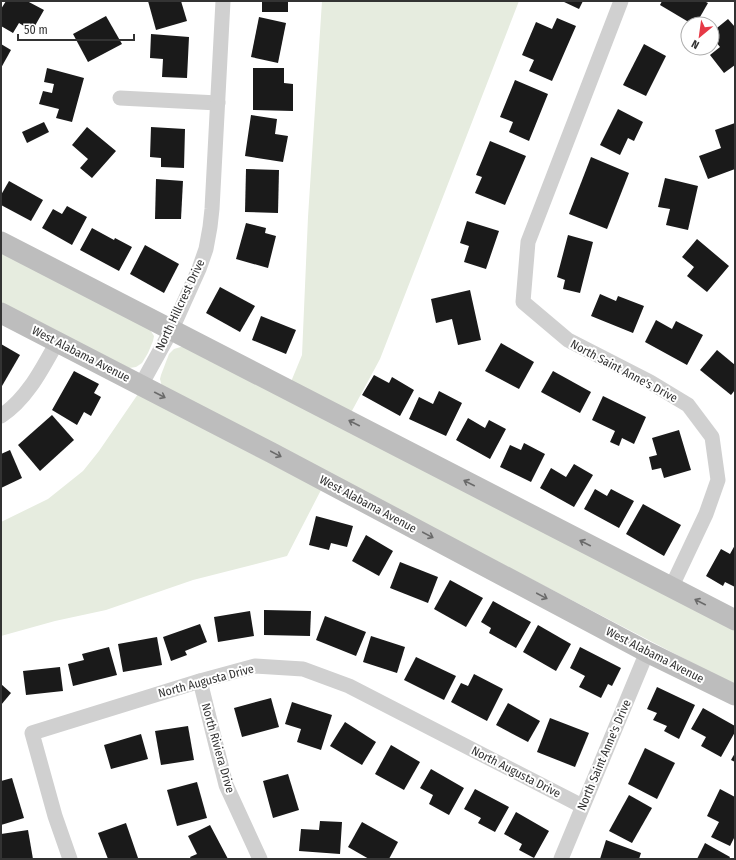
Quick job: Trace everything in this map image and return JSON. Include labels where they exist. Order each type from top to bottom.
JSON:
[{"type":"street","name":"North Hillcrest Drive","points":[[141,385],[172,329],[206,249],[212,209],[223,1]]},
{"type":"street","name":"North Saint Anne's Drive","points":[[621,1],[528,242],[524,302],[568,340],[650,382],[688,405],[712,437],[718,480],[706,514],[671,588]]},
{"type":"street","points":[[120,98],[218,103]]},
{"type":"street","points":[[1,242],[735,620]]},
{"type":"street","name":"West Alabama Avenue","points":[[1,313],[272,452],[647,652],[735,695]]},
{"type":"street","points":[[1,416],[11,409],[38,377],[57,342]]},
{"type":"street","name":"North Saint Anne's Drive","points":[[561,859],[647,652]]},
{"type":"street","name":"North Augusta Drive","points":[[70,859],[55,816],[32,733],[200,681],[255,666],[303,668],[350,686],[582,806]]},
{"type":"street","name":"North Riviera Drive","points":[[200,681],[226,785],[260,859]]},
{"type":"shaded area","points":[[322,1],[519,1],[380,359],[347,420],[288,389],[302,355],[308,217]]},
{"type":"shaded area","points":[[1,250],[149,328],[154,336],[153,341],[142,363],[136,367],[129,368],[1,304]]},
{"type":"shaded area","points":[[184,346],[735,630],[735,685],[162,387],[160,379],[169,354],[174,349]]},
{"type":"shaded area","points":[[138,394],[321,490],[287,556],[193,580],[106,610],[55,621],[1,636],[1,522],[48,499],[83,471],[99,451]]},
{"type":"building","points":[[6,1],[27,1],[44,10],[32,31],[19,23],[13,33],[1,26],[1,9]]},
{"type":"building","points":[[148,1],[181,1],[187,21],[156,30]]},
{"type":"building","points":[[262,1],[288,1],[288,12],[262,12]]},
{"type":"building","points":[[562,1],[583,1],[579,9]]},
{"type":"building","points":[[662,1],[704,1],[708,3],[701,16],[680,17],[660,5]]},
{"type":"building","points":[[106,16],[122,44],[88,62],[73,34]]},
{"type":"building","points":[[259,17],[286,23],[278,63],[251,57]]},
{"type":"building","points":[[557,18],[576,26],[552,81],[529,71],[534,60],[522,55],[536,22],[552,29]]},
{"type":"building","points":[[728,19],[735,27],[735,65],[724,73],[711,56],[720,56],[720,26]]},
{"type":"building","points":[[151,34],[189,37],[187,78],[162,77],[163,59],[150,58]]},
{"type":"building","points":[[1,44],[11,50],[1,68]]},
{"type":"building","points":[[644,44],[666,56],[646,96],[623,85]]},
{"type":"building","points":[[47,68],[84,78],[72,122],[56,118],[59,109],[39,104],[43,91],[52,93],[54,84],[44,82]]},
{"type":"building","points":[[253,68],[284,68],[284,83],[293,84],[293,111],[253,110]]},
{"type":"building","points":[[515,80],[548,94],[529,141],[509,132],[513,122],[500,117]]},
{"type":"building","points":[[618,109],[643,122],[634,141],[628,138],[620,155],[600,145]]},
{"type":"building","points":[[251,115],[277,119],[275,134],[288,136],[283,162],[245,156]]},
{"type":"building","points":[[44,122],[49,132],[27,143],[22,132]]},
{"type":"building","points":[[735,123],[735,169],[708,179],[699,156],[721,148],[715,130]]},
{"type":"building","points":[[87,127],[116,151],[92,178],[80,168],[88,159],[72,145]]},
{"type":"building","points":[[151,127],[185,129],[184,168],[161,167],[161,158],[150,157]]},
{"type":"building","points":[[490,141],[526,156],[505,205],[475,193],[482,177],[476,175]]},
{"type":"building","points":[[591,157],[629,173],[607,229],[569,214]]},
{"type":"building","points":[[246,169],[279,170],[278,213],[245,212]]},
{"type":"building","points":[[665,178],[698,186],[688,230],[666,225],[670,209],[658,207]]},
{"type":"building","points":[[156,179],[183,181],[181,219],[155,219]]},
{"type":"building","points":[[9,181],[43,200],[31,221],[1,205],[1,195]]},
{"type":"building","points":[[67,206],[87,217],[72,245],[42,228],[53,209],[62,214]]},
{"type":"building","points":[[467,221],[499,231],[486,269],[464,262],[469,246],[460,243]]},
{"type":"building","points":[[246,223],[266,228],[265,233],[276,236],[268,268],[236,259]]},
{"type":"building","points":[[92,228],[114,240],[115,238],[132,247],[119,271],[80,250]]},
{"type":"building","points":[[568,235],[593,242],[580,293],[563,289],[565,280],[557,277]]},
{"type":"building","points":[[697,239],[729,266],[707,292],[687,276],[694,267],[682,257]]},
{"type":"building","points":[[145,245],[179,264],[164,293],[130,274]]},
{"type":"building","points":[[220,287],[255,306],[240,332],[206,313]]},
{"type":"building","points":[[470,290],[481,340],[458,345],[452,319],[436,323],[431,299]]},
{"type":"building","points":[[600,294],[616,301],[618,296],[644,306],[633,333],[591,316]]},
{"type":"building","points":[[261,316],[296,330],[286,354],[252,340]]},
{"type":"building","points":[[656,320],[672,329],[676,321],[703,335],[687,365],[645,342]]},
{"type":"building","points":[[501,343],[534,362],[519,389],[485,371]]},
{"type":"building","points":[[1,344],[20,355],[2,386],[1,386]]},
{"type":"building","points":[[717,350],[735,365],[735,390],[731,395],[700,370]]},
{"type":"building","points":[[74,371],[99,384],[94,393],[101,397],[91,416],[84,412],[77,425],[52,410]]},
{"type":"building","points":[[553,371],[591,392],[580,413],[541,392]]},
{"type":"building","points":[[374,375],[389,383],[392,377],[414,390],[400,416],[362,395]]},
{"type":"building","points":[[439,391],[462,403],[446,436],[409,419],[419,397],[433,404]]},
{"type":"building","points":[[603,396],[646,417],[634,444],[622,438],[619,446],[610,442],[615,431],[592,420]]},
{"type":"building","points":[[52,415],[74,440],[40,471],[18,445]]},
{"type":"building","points":[[468,418],[485,428],[489,420],[506,429],[490,459],[456,440]]},
{"type":"building","points":[[679,430],[691,470],[664,478],[661,468],[652,470],[649,457],[657,455],[652,438]]},
{"type":"building","points":[[524,443],[545,454],[531,482],[500,467],[510,445],[521,450]]},
{"type":"building","points":[[10,450],[22,478],[1,488],[1,454]]},
{"type":"building","points":[[574,464],[593,475],[574,507],[540,488],[551,468],[566,477]]},
{"type":"building","points":[[595,489],[607,496],[611,489],[634,501],[619,528],[584,509]]},
{"type":"building","points":[[643,504],[681,525],[664,556],[626,534]]},
{"type":"building","points":[[316,516],[353,526],[347,547],[331,543],[329,550],[309,545]]},
{"type":"building","points":[[366,535],[393,551],[379,576],[352,561]]},
{"type":"building","points":[[735,545],[735,587],[725,582],[723,586],[706,576],[721,549],[730,554]]},
{"type":"building","points":[[400,562],[438,577],[428,603],[390,588]]},
{"type":"building","points":[[450,580],[483,598],[466,627],[434,609]]},
{"type":"building","points":[[493,601],[531,622],[516,648],[489,633],[491,628],[481,622]]},
{"type":"building","points":[[264,610],[311,611],[310,636],[264,635]]},
{"type":"building","points":[[250,611],[254,636],[218,642],[214,617]]},
{"type":"building","points":[[325,616],[366,632],[356,656],[316,640]]},
{"type":"building","points":[[200,624],[207,642],[185,651],[187,655],[171,661],[163,637]]},
{"type":"building","points":[[538,625],[571,644],[556,671],[523,652]]},
{"type":"building","points":[[371,636],[405,647],[397,673],[363,662]]},
{"type":"building","points":[[157,637],[162,665],[123,672],[118,644]]},
{"type":"building","points":[[109,647],[117,675],[73,686],[68,664],[84,660],[82,654]]},
{"type":"building","points":[[580,647],[621,668],[612,686],[608,684],[601,698],[579,687],[585,676],[570,668]]},
{"type":"building","points":[[416,657],[456,676],[444,700],[404,680]]},
{"type":"building","points":[[60,667],[63,691],[26,695],[23,671]]},
{"type":"building","points":[[474,674],[503,689],[487,721],[451,702],[461,683],[468,686]]},
{"type":"building","points":[[1,684],[11,693],[1,705]]},
{"type":"building","points":[[657,687],[695,705],[679,739],[664,731],[667,726],[653,720],[657,713],[647,709]]},
{"type":"building","points":[[271,698],[279,727],[242,737],[234,708]]},
{"type":"building","points":[[292,702],[332,715],[321,750],[297,742],[301,729],[285,724]]},
{"type":"building","points":[[508,703],[540,721],[528,742],[496,725]]},
{"type":"building","points":[[703,708],[735,726],[735,732],[721,757],[701,746],[706,737],[691,729]]},
{"type":"building","points":[[550,718],[589,733],[575,767],[537,752]]},
{"type":"building","points":[[345,722],[376,742],[362,765],[330,746]]},
{"type":"building","points":[[188,726],[194,760],[161,765],[155,731]]},
{"type":"building","points":[[141,734],[148,759],[111,769],[104,745]]},
{"type":"building","points":[[391,745],[420,762],[404,790],[375,774]]},
{"type":"building","points":[[645,748],[675,763],[657,799],[628,784]]},
{"type":"building","points":[[735,753],[735,762],[731,760]]},
{"type":"building","points":[[431,769],[464,788],[449,815],[429,804],[433,795],[420,788]]},
{"type":"building","points":[[288,774],[299,810],[273,818],[263,781]]},
{"type":"building","points":[[12,778],[24,818],[1,825],[1,781]]},
{"type":"building","points":[[197,782],[207,818],[177,826],[167,790]]},
{"type":"building","points":[[475,789],[509,807],[495,832],[478,823],[481,818],[464,809]]},
{"type":"building","points":[[720,789],[735,797],[735,836],[730,846],[711,837],[719,822],[707,816]]},
{"type":"building","points":[[629,795],[652,808],[632,843],[609,831]]},
{"type":"building","points":[[516,812],[549,831],[534,858],[519,850],[522,844],[504,834]]},
{"type":"building","points":[[320,821],[342,822],[340,854],[299,851],[301,829],[319,830]]},
{"type":"building","points":[[362,822],[398,842],[389,859],[369,859],[348,847]]},
{"type":"building","points":[[126,823],[138,858],[108,859],[98,833]]},
{"type":"building","points":[[210,825],[228,859],[191,859],[190,857],[197,854],[188,836]]},
{"type":"building","points":[[28,830],[33,859],[1,859],[1,834]]},
{"type":"building","points":[[606,840],[641,853],[639,859],[600,859]]},
{"type":"building","points":[[705,843],[730,857],[729,859],[697,859]]}]
